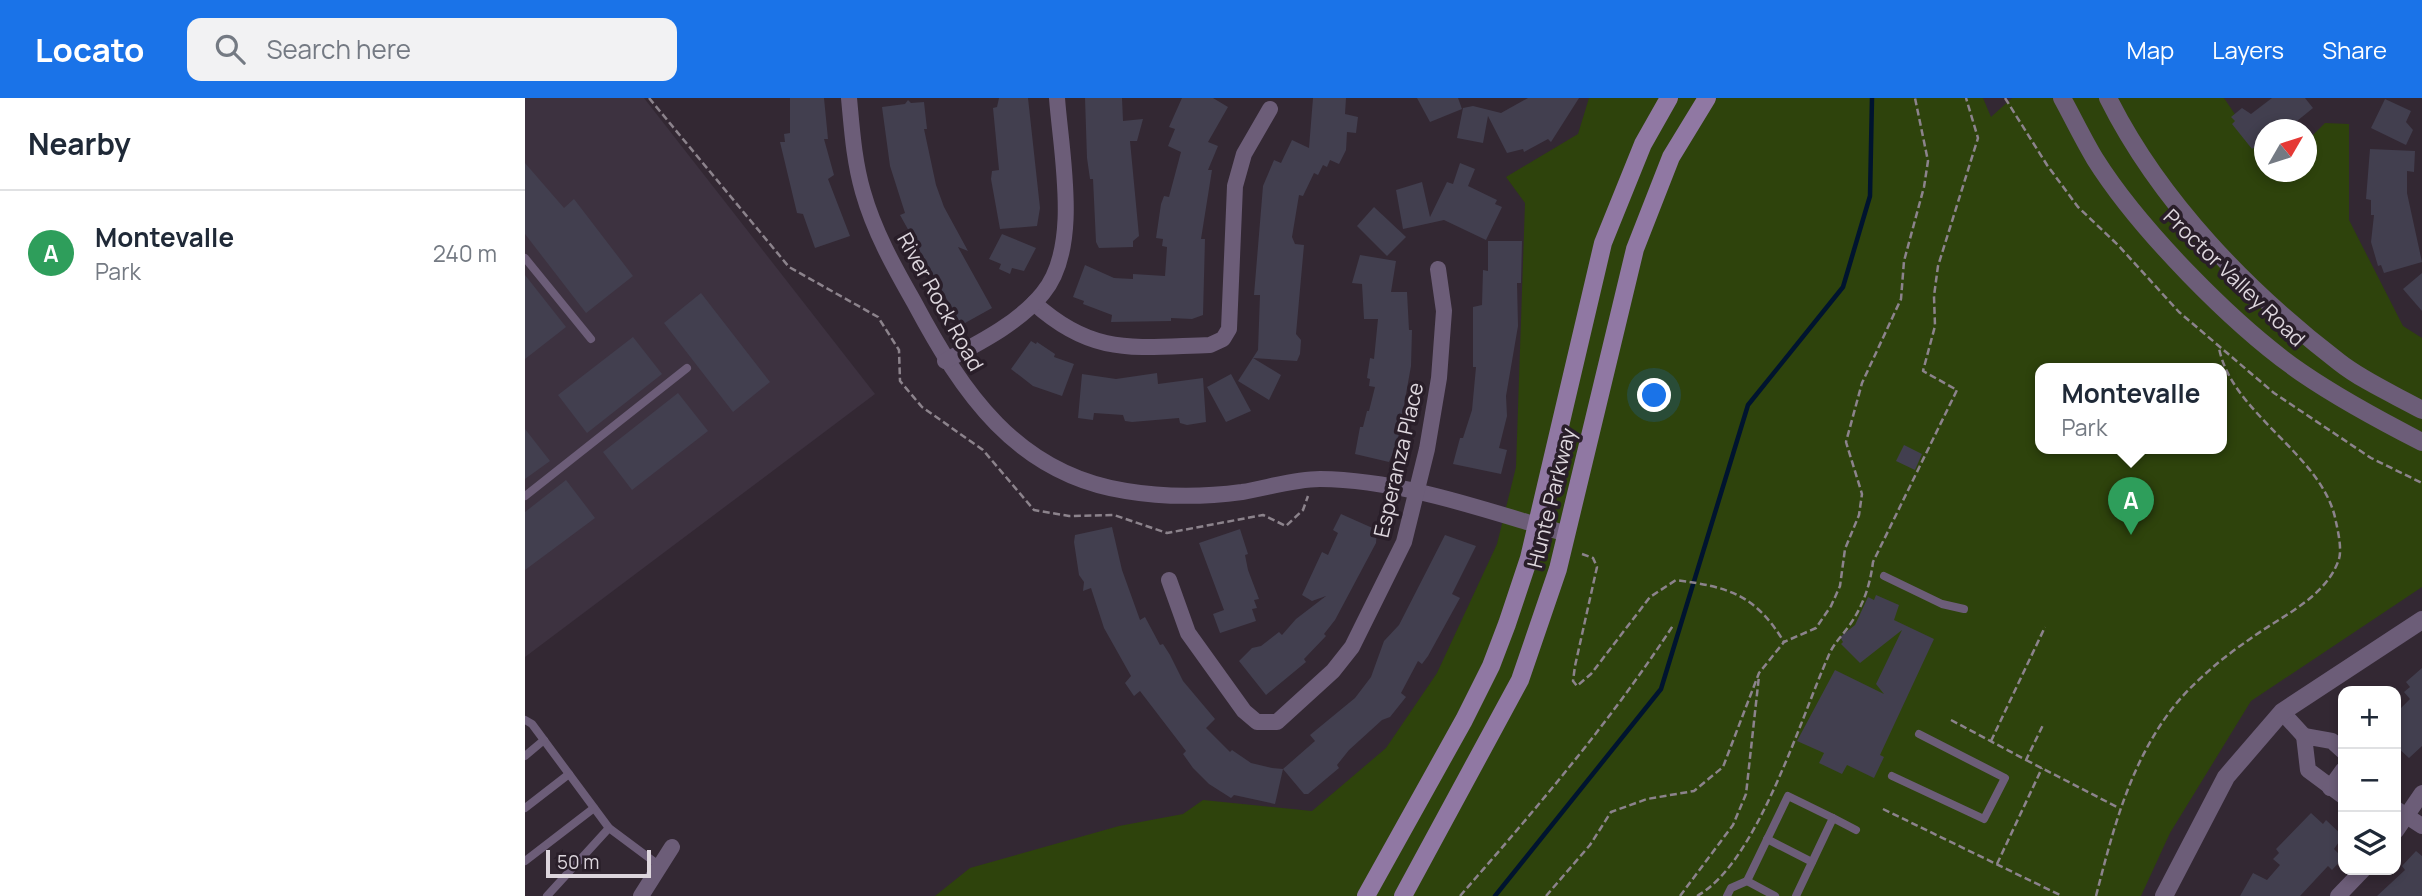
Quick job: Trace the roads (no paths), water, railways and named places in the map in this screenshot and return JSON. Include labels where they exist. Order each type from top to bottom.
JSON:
[{"type":"main road","name":"Hunte Parkway","points":[[1366,896],[1491,666],[1529,558],[1603,243],[1643,144],[1669,98]]},
{"type":"main road","name":"Hunte Parkway","points":[[1403,896],[1520,680],[1567,534],[1635,249],[1671,157],[1707,98]]},
{"type":"street","name":"River Rock Road","points":[[849,98],[858,170],[884,249],[946,361],[985,414],[1016,442],[1047,464],[1102,486],[1142,494],[1239,492],[1319,479],[1417,491],[1567,534]]},
{"type":"street","points":[[946,361],[1008,324],[1034,303],[1052,281],[1064,245],[1057,98]]},
{"type":"street","name":"Proctor Valley Road","points":[[2062,98],[2095,159],[2122,197],[2171,254],[2264,344],[2301,372],[2364,412],[2422,442]]},
{"type":"street","name":"Proctor Valley Road","points":[[2108,98],[2172,199],[2270,306],[2340,363],[2422,410]]},
{"type":"street","points":[[1034,303],[1062,326],[1105,345],[1125,348],[1210,345],[1223,339],[1229,329],[1235,186],[1244,154],[1270,109]]},
{"type":"street","name":"Esperanza Place","points":[[1169,580],[1188,633],[1244,711],[1257,722],[1277,722],[1333,671],[1352,647],[1404,542],[1434,410],[1444,311],[1438,269]]},
{"type":"street","points":[[2164,896],[2226,777],[2282,712],[2422,620]]},
{"type":"street","points":[[2282,712],[2304,736],[2308,771],[2336,792]]},
{"type":"street","points":[[2304,736],[2332,741],[2341,749]]},
{"type":"street","points":[[2422,793],[2401,813],[2422,826]]},
{"type":"street","points":[[641,896],[672,846]]},
{"type":"street","points":[[2338,896],[2358,875]]},
{"type":"lane","points":[[525,258],[591,338]]},
{"type":"lane","points":[[525,496],[687,368]]},
{"type":"lane","points":[[1884,576],[1942,604],[1964,609]]},
{"type":"lane","points":[[525,720],[532,724],[609,828],[660,866]]},
{"type":"lane","points":[[1892,776],[1984,818],[2005,778],[1919,734]]},
{"type":"lane","points":[[525,756],[544,740]]},
{"type":"lane","points":[[525,808],[569,774]]},
{"type":"lane","points":[[1727,896],[1731,888],[1747,881],[1788,796],[1856,830]]},
{"type":"lane","points":[[525,861],[594,808]]},
{"type":"lane","points":[[1796,896],[1833,818]]},
{"type":"lane","points":[[547,896],[609,828]]},
{"type":"lane","points":[[1767,839],[1812,862]]},
{"type":"lane","points":[[1747,881],[1775,896]]},
{"type":"waterway","points":[[1495,896],[1661,689],[1748,405],[1843,287],[1870,196],[1872,98]]},
{"type":"place","name":"Montevalle","points":[[2131,535]]}]
